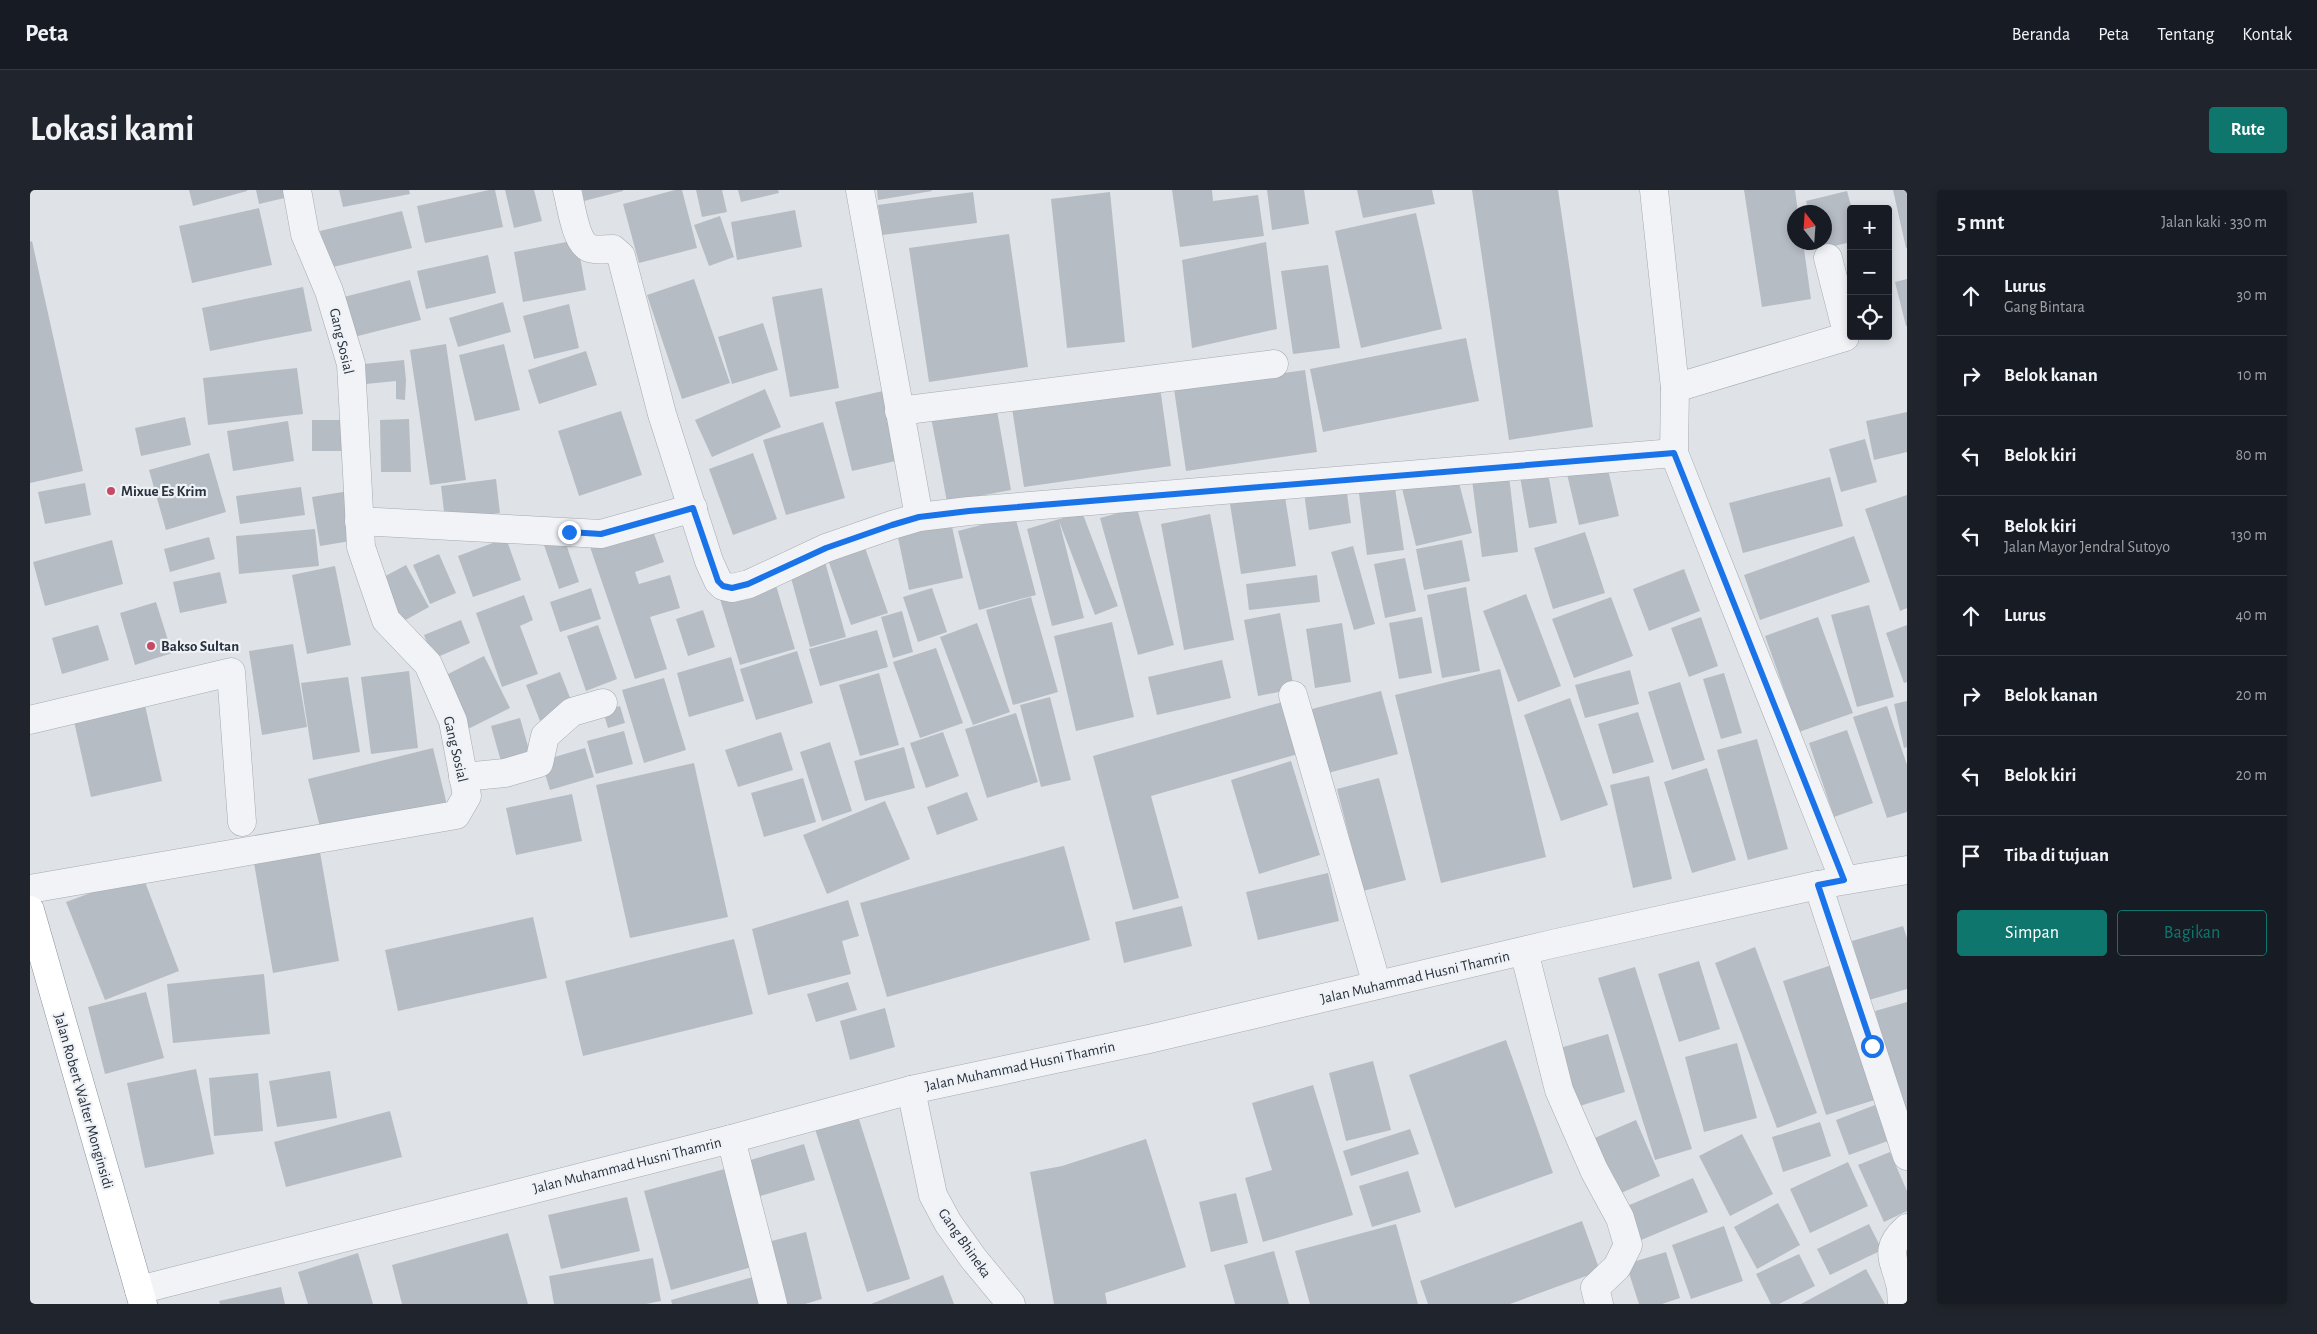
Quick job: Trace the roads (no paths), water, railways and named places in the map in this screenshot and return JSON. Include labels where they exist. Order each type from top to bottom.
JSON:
[{"type":"highway","name":"Jalan Robert Walter Monginsidi","points":[[30,910],[37,968],[141,1297]]},
{"type":"street","name":"Gang Sosial","points":[[30,889],[456,815],[467,796],[452,721],[428,664],[386,620],[361,548],[351,364],[330,291],[306,234],[297,190]]},
{"type":"street","points":[[567,190],[581,241],[588,247],[596,250],[613,249],[621,256],[662,414],[718,581],[723,586],[732,588],[748,584],[826,548],[919,517],[969,511],[1674,453]]},
{"type":"street","points":[[860,190],[919,517]]},
{"type":"street","points":[[1654,190],[1675,388],[1674,453],[1831,883],[1907,1156]]},
{"type":"street","points":[[1675,388],[1845,337],[1846,329],[1828,258]]},
{"type":"street","points":[[899,412],[1274,364]]},
{"type":"street","points":[[359,521],[601,534],[693,508]]},
{"type":"street","points":[[30,720],[232,672],[242,822]]},
{"type":"street","points":[[1293,695],[1378,985]]},
{"type":"street","points":[[463,777],[505,773],[539,762],[544,736],[572,712],[603,703]]},
{"type":"street","name":"Jalan Muhammad Husni Thamrin","points":[[141,1297],[911,1090],[1149,1039],[1524,951],[1831,883],[1907,870]]},
{"type":"street","points":[[1524,951],[1560,1090],[1594,1170],[1620,1218],[1628,1245],[1617,1267],[1595,1288],[1600,1304]]},
{"type":"street","name":"Gang Bhineka","points":[[911,1090],[933,1195],[948,1223],[973,1258],[1011,1304]]},
{"type":"street","points":[[731,1139],[773,1304]]},
{"type":"street","points":[[1902,1304],[1900,1285],[1891,1259],[1895,1240],[1907,1228]]},
{"type":"place","name":"Mixue Es Krim","points":[[111,491]]},
{"type":"place","name":"Bakso Sultan","points":[[151,646]]}]
